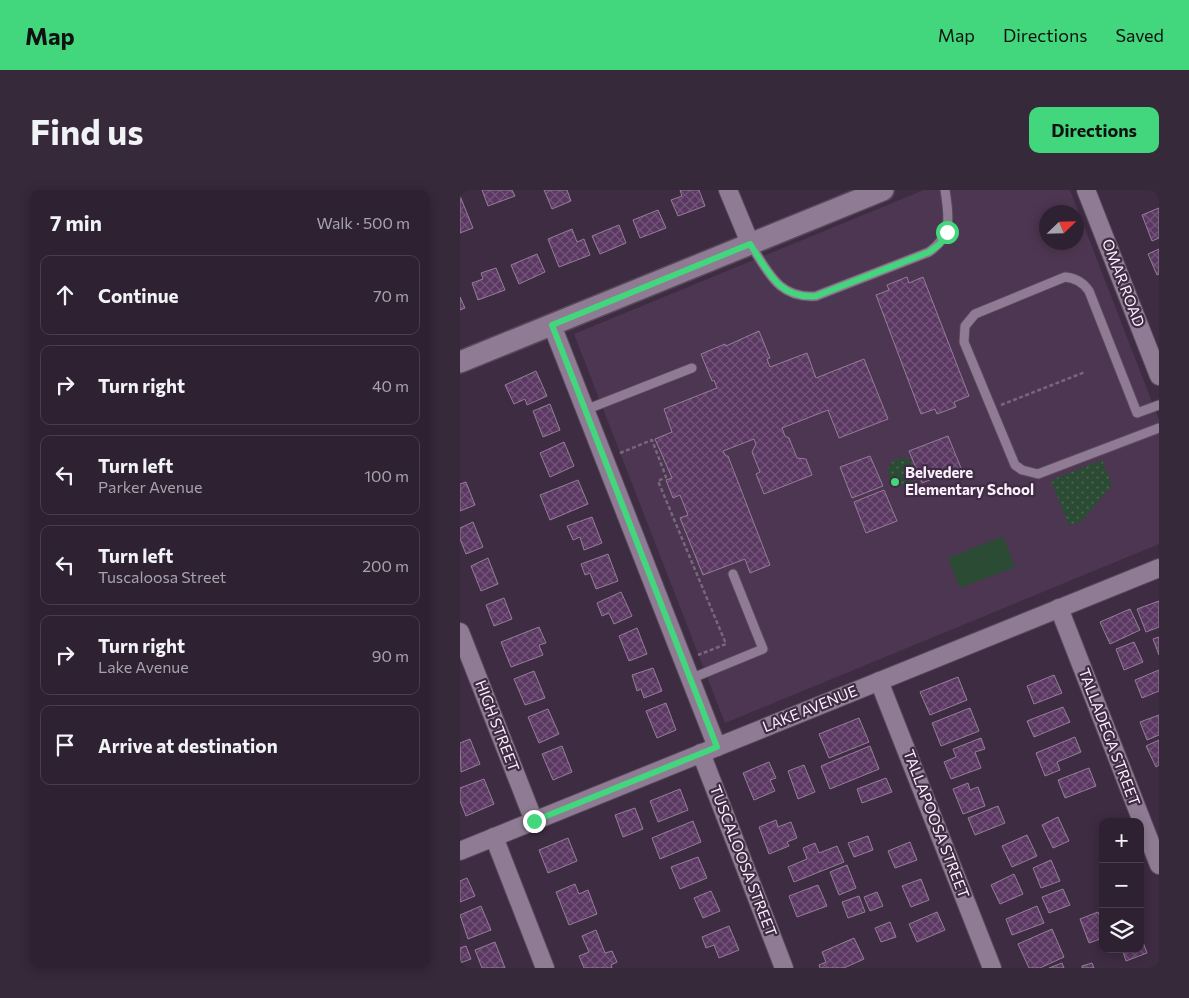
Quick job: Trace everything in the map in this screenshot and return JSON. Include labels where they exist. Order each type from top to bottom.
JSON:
[{"type":"street","points":[[728,190],[750,244]]},
{"type":"street","points":[[460,362],[884,190]]},
{"type":"street","name":"OMAR ROAD","points":[[1086,190],[1159,376]]},
{"type":"street","name":"TUSCALOOSA STREET","points":[[552,325],[690,679],[709,750],[784,968]]},
{"type":"street","name":"LAKE AVENUE","points":[[460,851],[1159,568]]},
{"type":"street","name":"TALLADEGA STREET","points":[[1059,608],[1159,865]]},
{"type":"street","name":"HIGH STREET","points":[[460,632],[534,821]]},
{"type":"street","name":"TALLAPOOSA STREET","points":[[880,681],[992,968]]},
{"type":"street","points":[[494,837],[545,968]]},
{"type":"lane","points":[[750,244],[780,286],[797,295],[816,296],[929,252],[940,244],[947,232],[949,218],[944,190]]},
{"type":"lane","points":[[1159,405],[1137,413],[1089,291],[1079,281],[1066,278],[975,314],[965,326],[964,342],[1015,465],[1030,473],[1038,474],[1159,428]]},
{"type":"lane","points":[[585,410],[692,368]]},
{"type":"lane","points":[[690,679],[763,649],[733,574]]},
{"type":"path","points":[[992,409],[1085,372]]},
{"type":"path","points":[[618,454],[652,440],[663,468],[666,477],[658,481],[726,644],[696,656]]},
{"type":"shaded area","name":"Belvedere Elementary School","points":[[924,190],[1070,190],[1076,205],[1039,205],[1039,250],[1084,250],[1084,226],[1159,420],[1159,544],[725,723],[574,334]]},
{"type":"green space","points":[[902,458],[912,462],[916,472],[912,482],[902,486],[892,482],[888,472],[892,462]]},
{"type":"green space","points":[[1102,460],[1112,485],[1082,521],[1069,526],[1051,480]]},
{"type":"green space","points":[[1003,536],[1015,567],[960,588],[948,558]]},
{"type":"building","points":[[482,190],[512,190],[515,196],[488,206]]},
{"type":"building","points":[[544,190],[567,190],[571,201],[552,209]]},
{"type":"building","points":[[680,190],[699,190],[705,206],[678,216],[671,200],[682,196]]},
{"type":"building","points":[[460,196],[473,228],[460,233]]},
{"type":"building","points":[[1159,208],[1159,238],[1152,241],[1142,215]]},
{"type":"building","points":[[658,210],[666,228],[640,238],[633,220]]},
{"type":"building","points":[[619,225],[626,243],[600,254],[592,236]]},
{"type":"building","points":[[572,229],[577,242],[584,239],[590,255],[559,267],[548,239]]},
{"type":"building","points":[[1159,249],[1159,274],[1157,275],[1148,254]]},
{"type":"building","points":[[537,254],[545,272],[519,284],[511,265]]},
{"type":"building","points":[[496,268],[505,290],[478,300],[472,283],[483,279],[481,273]]},
{"type":"building","points":[[907,277],[909,283],[923,277],[969,396],[954,402],[956,407],[937,414],[935,409],[921,414],[876,295],[889,290],[887,285]]},
{"type":"building","points":[[460,297],[465,308],[460,310]]},
{"type":"building","points":[[759,331],[770,358],[767,359],[770,367],[807,353],[816,378],[864,359],[888,419],[839,438],[828,410],[782,428],[785,436],[789,438],[797,458],[806,459],[812,475],[764,494],[756,474],[760,472],[752,452],[756,444],[754,439],[723,451],[728,456],[770,565],[750,573],[745,559],[703,575],[680,518],[688,515],[680,495],[673,498],[666,480],[672,478],[655,439],[672,432],[664,409],[717,388],[714,380],[712,381],[701,354],[725,344],[726,346]]},
{"type":"building","points":[[536,371],[547,396],[527,405],[525,399],[514,404],[505,385]]},
{"type":"building","points":[[550,404],[560,430],[543,437],[533,411]]},
{"type":"building","points":[[948,436],[961,468],[922,483],[909,451]]},
{"type":"building","points":[[564,442],[574,466],[550,477],[540,453]]},
{"type":"building","points":[[870,456],[883,486],[852,498],[840,467]]},
{"type":"building","points":[[578,480],[588,504],[550,520],[540,495]]},
{"type":"building","points":[[466,482],[475,505],[460,511],[460,484]]},
{"type":"building","points":[[884,490],[897,521],[866,533],[854,502]]},
{"type":"building","points":[[592,517],[602,543],[584,550],[580,537],[573,540],[567,526]]},
{"type":"building","points":[[473,522],[483,547],[466,554],[460,539],[460,528]]},
{"type":"building","points":[[608,554],[618,581],[596,589],[590,573],[585,575],[581,564]]},
{"type":"building","points":[[488,558],[498,584],[481,591],[471,566]]},
{"type":"building","points":[[621,592],[632,616],[614,624],[609,613],[602,616],[597,603]]},
{"type":"building","points":[[504,598],[512,619],[494,626],[486,605]]},
{"type":"building","points":[[1159,601],[1159,627],[1146,632],[1137,609]]},
{"type":"building","points":[[1130,609],[1140,630],[1110,644],[1100,622]]},
{"type":"building","points":[[539,627],[546,643],[539,645],[543,655],[511,667],[501,642]]},
{"type":"building","points":[[637,628],[647,654],[629,661],[619,636]]},
{"type":"building","points":[[1159,637],[1159,655],[1153,639]]},
{"type":"building","points":[[1134,642],[1143,662],[1124,670],[1116,649]]},
{"type":"building","points":[[653,668],[662,691],[644,698],[641,689],[637,691],[632,675]]},
{"type":"building","points":[[1159,670],[1159,691],[1142,698],[1135,680]]},
{"type":"building","points":[[534,671],[545,698],[525,705],[514,679]]},
{"type":"building","points":[[1054,675],[1062,693],[1034,704],[1027,686]]},
{"type":"building","points":[[958,677],[967,700],[930,715],[920,692]]},
{"type":"building","points":[[666,703],[676,730],[657,738],[646,711]]},
{"type":"building","points":[[1063,707],[1070,722],[1034,737],[1027,721]]},
{"type":"building","points":[[970,708],[979,731],[941,746],[932,723]]},
{"type":"building","points":[[548,709],[559,734],[539,743],[528,717]]},
{"type":"building","points":[[1159,715],[1159,735],[1147,740],[1140,722]]},
{"type":"building","points":[[859,718],[869,742],[829,758],[819,734]]},
{"type":"building","points":[[1075,737],[1081,752],[1057,762],[1060,770],[1045,776],[1036,753]]},
{"type":"building","points":[[981,738],[985,749],[975,752],[981,768],[951,779],[944,762],[956,757],[953,749]]},
{"type":"building","points":[[470,739],[480,764],[461,772],[460,743]]},
{"type":"building","points":[[1159,740],[1159,765],[1156,767],[1146,746]]},
{"type":"building","points":[[562,746],[572,772],[553,780],[542,754]]},
{"type":"building","points":[[870,746],[879,769],[830,789],[821,766]]},
{"type":"building","points":[[769,762],[776,778],[770,780],[775,791],[754,800],[743,773]]},
{"type":"building","points":[[804,765],[815,792],[798,799],[788,771]]},
{"type":"building","points":[[1089,768],[1096,786],[1065,798],[1058,780]]},
{"type":"building","points":[[886,778],[892,792],[862,803],[857,789]]},
{"type":"building","points":[[484,779],[494,804],[466,816],[460,801],[460,788]]},
{"type":"building","points":[[968,783],[970,790],[978,787],[985,806],[963,814],[953,789]]},
{"type":"building","points":[[680,789],[688,810],[658,822],[650,801]]},
{"type":"building","points":[[998,806],[1005,823],[975,835],[968,818]]},
{"type":"building","points":[[635,808],[643,829],[623,837],[615,815]]},
{"type":"building","points":[[1058,817],[1069,841],[1053,848],[1042,825]]},
{"type":"building","points":[[776,820],[778,827],[791,822],[797,838],[787,842],[789,846],[769,854],[759,827]]},
{"type":"building","points":[[693,821],[701,842],[660,859],[652,838]]},
{"type":"building","points":[[1027,835],[1037,856],[1012,867],[1002,846]]},
{"type":"building","points":[[868,836],[873,850],[854,857],[848,843]]},
{"type":"building","points":[[568,838],[577,861],[548,873],[539,850]]},
{"type":"building","points":[[910,842],[917,860],[895,868],[888,851]]},
{"type":"building","points":[[815,843],[819,853],[837,846],[844,862],[794,882],[788,867],[807,859],[803,848]]},
{"type":"building","points":[[698,857],[707,878],[680,889],[671,867]]},
{"type":"building","points":[[1051,860],[1060,881],[1041,888],[1033,868]]},
{"type":"building","points":[[847,865],[856,888],[839,895],[830,872]]},
{"type":"building","points":[[1014,874],[1023,894],[1000,904],[991,885]]},
{"type":"building","points":[[467,878],[475,896],[460,902],[460,881]]},
{"type":"building","points":[[921,879],[929,900],[911,907],[902,886]]},
{"type":"building","points":[[575,884],[579,894],[588,890],[597,914],[569,925],[556,892]]},
{"type":"building","points":[[818,885],[827,906],[797,917],[789,896]]},
{"type":"building","points":[[1063,889],[1070,905],[1049,913],[1042,897]]},
{"type":"building","points":[[711,891],[720,911],[703,918],[694,898]]},
{"type":"building","points":[[877,892],[883,906],[870,911],[864,897]]},
{"type":"building","points":[[859,896],[865,912],[848,918],[842,902]]},
{"type":"building","points":[[481,906],[491,930],[468,939],[460,915]]},
{"type":"building","points":[[1037,906],[1044,923],[1012,935],[1006,919]]},
{"type":"building","points":[[937,912],[945,930],[917,942],[909,924]]},
{"type":"building","points":[[1098,912],[1099,939],[1089,943],[1080,919]]},
{"type":"building","points":[[890,922],[896,937],[881,942],[875,928]]},
{"type":"building","points":[[729,926],[739,950],[719,958],[714,945],[706,948],[702,937]]},
{"type":"building","points":[[1052,929],[1064,957],[1040,968],[1029,968],[1018,944]]},
{"type":"building","points":[[596,930],[605,953],[612,951],[617,962],[611,965],[612,968],[584,968],[579,956],[589,952],[582,936]]},
{"type":"building","points":[[854,938],[864,959],[844,968],[820,968],[819,965],[826,962],[822,952]]},
{"type":"building","points":[[495,942],[505,968],[482,968],[475,950]]},
{"type":"building","points":[[1144,945],[1147,953],[1126,961],[1123,953],[1144,953]]},
{"type":"building","points":[[466,946],[471,959],[460,963],[460,948]]},
{"type":"building","points":[[1062,963],[1064,968],[1049,968]]},
{"type":"building","points":[[1092,963],[1094,968],[1082,968],[1082,966]]},
{"type":"place","name":"Belvedere Elementary School","points":[[895,482]]},
{"type":"route","points":[[534,821],[717,747],[552,325],[750,244],[769,274],[780,286],[790,294],[803,297],[816,296],[929,252],[940,244],[947,232]]}]
